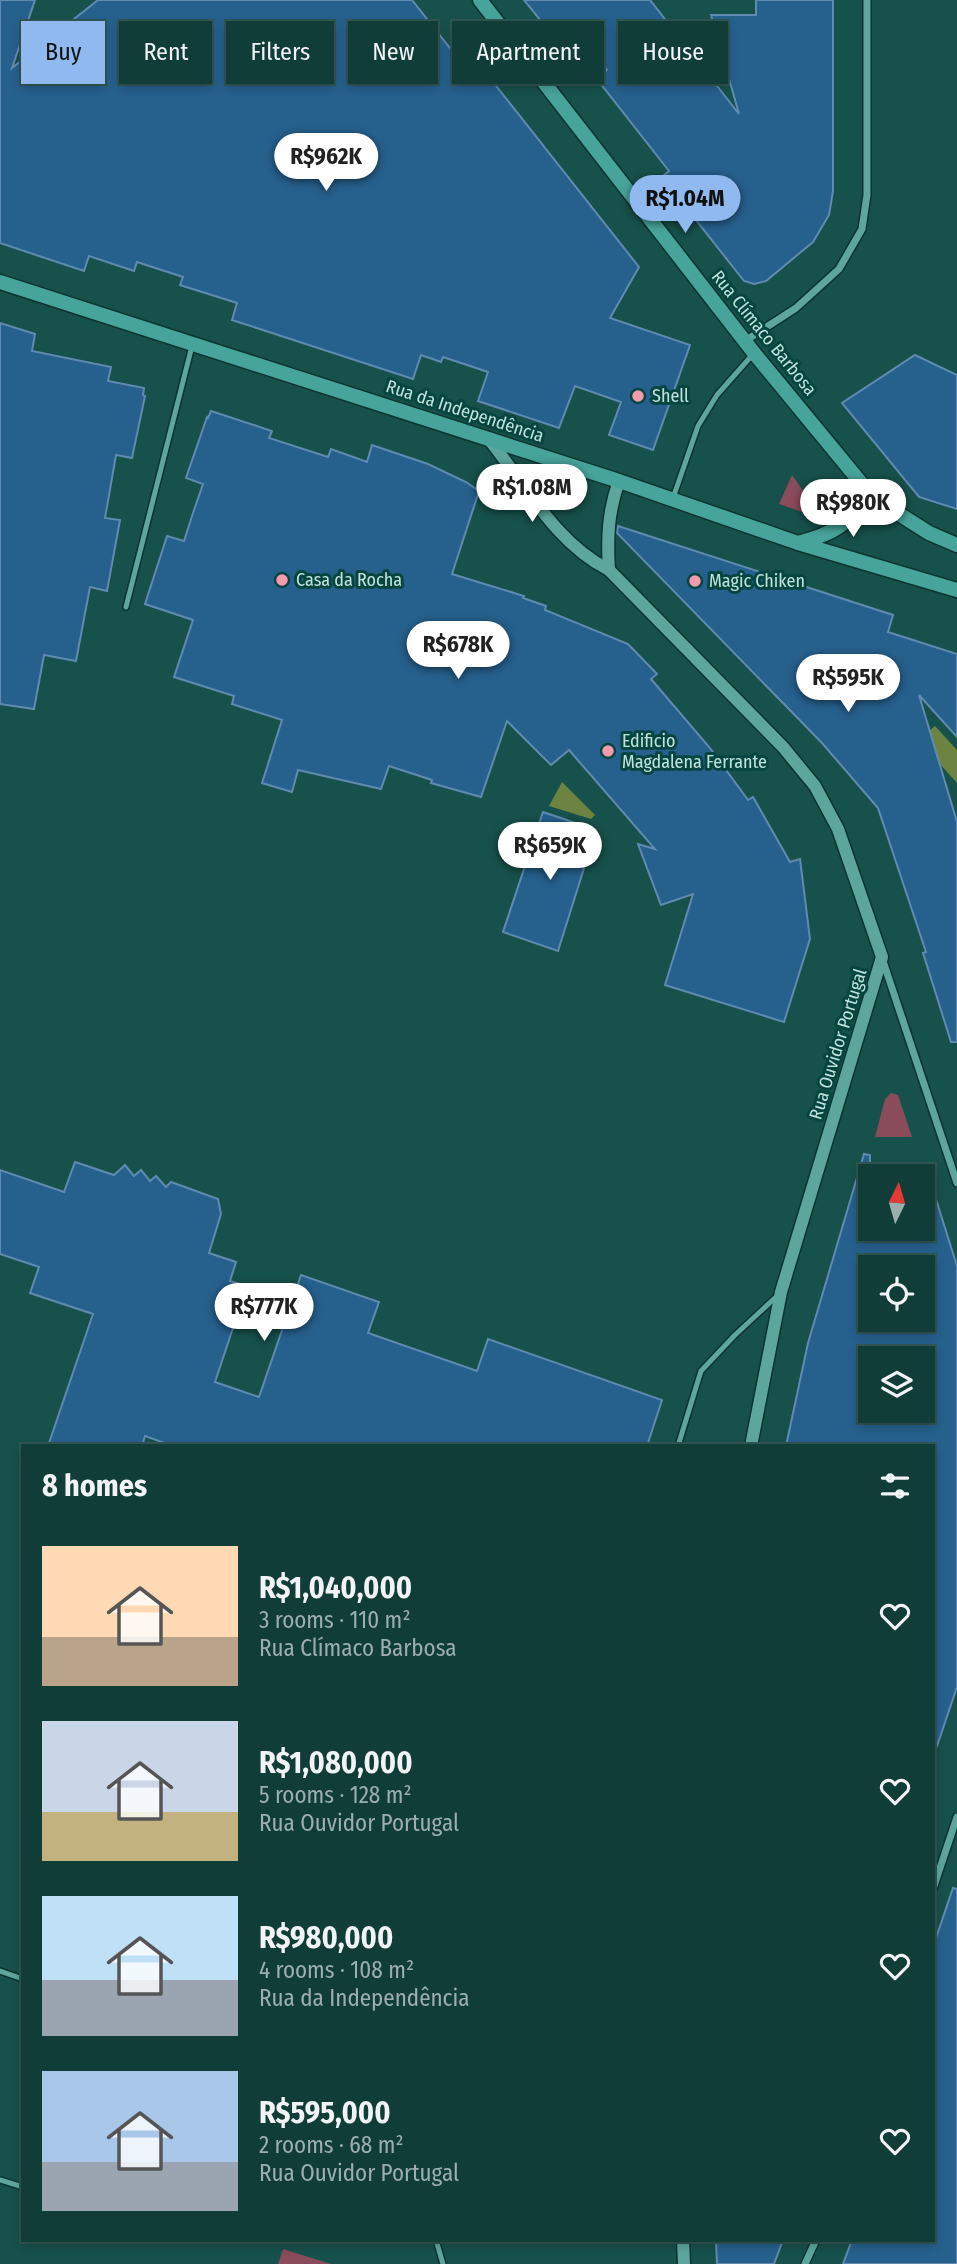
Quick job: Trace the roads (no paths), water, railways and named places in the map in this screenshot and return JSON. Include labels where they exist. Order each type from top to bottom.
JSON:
[{"type":"main road","name":"Rua Clímaco Barbosa","points":[[480,0],[754,354],[866,489]]},
{"type":"main road","name":"Rua da Independência","points":[[0,282],[488,438],[798,543],[957,590]]},
{"type":"main road","points":[[798,543],[823,537],[852,517],[861,504],[866,489],[929,533],[957,545]]},
{"type":"street","points":[[745,341],[796,308],[839,269],[862,229],[867,195],[867,0]]},
{"type":"street","name":"Rua Ouvidor Portugal","points":[[488,438],[554,527],[587,559],[609,570],[783,747],[815,786],[838,829],[882,957],[781,1292],[751,1444]]},
{"type":"street","points":[[609,570],[608,523],[619,481]]},
{"type":"street","points":[[882,957],[957,1183]]},
{"type":"street","points":[[935,1883],[957,1817]]},
{"type":"street","points":[[683,2242],[684,2264]]},
{"type":"street","points":[[805,2264],[815,2242]]},
{"type":"lane","points":[[126,607],[193,343]]},
{"type":"lane","points":[[673,500],[698,426],[717,395],[754,354]]},
{"type":"lane","points":[[679,1444],[701,1371],[781,1292]]},
{"type":"lane","points":[[0,1971],[21,1978]]},
{"type":"lane","points":[[0,2180],[21,2186]]},
{"type":"lane","points":[[437,2242],[443,2264]]},
{"type":"place","name":"Shell","points":[[638,396]]},
{"type":"place","name":"Casa da Rocha","points":[[282,580]]},
{"type":"place","name":"Magic Chiken","points":[[695,581]]},
{"type":"place","name":"Edificio Magdalena Ferrante","points":[[608,751]]}]
